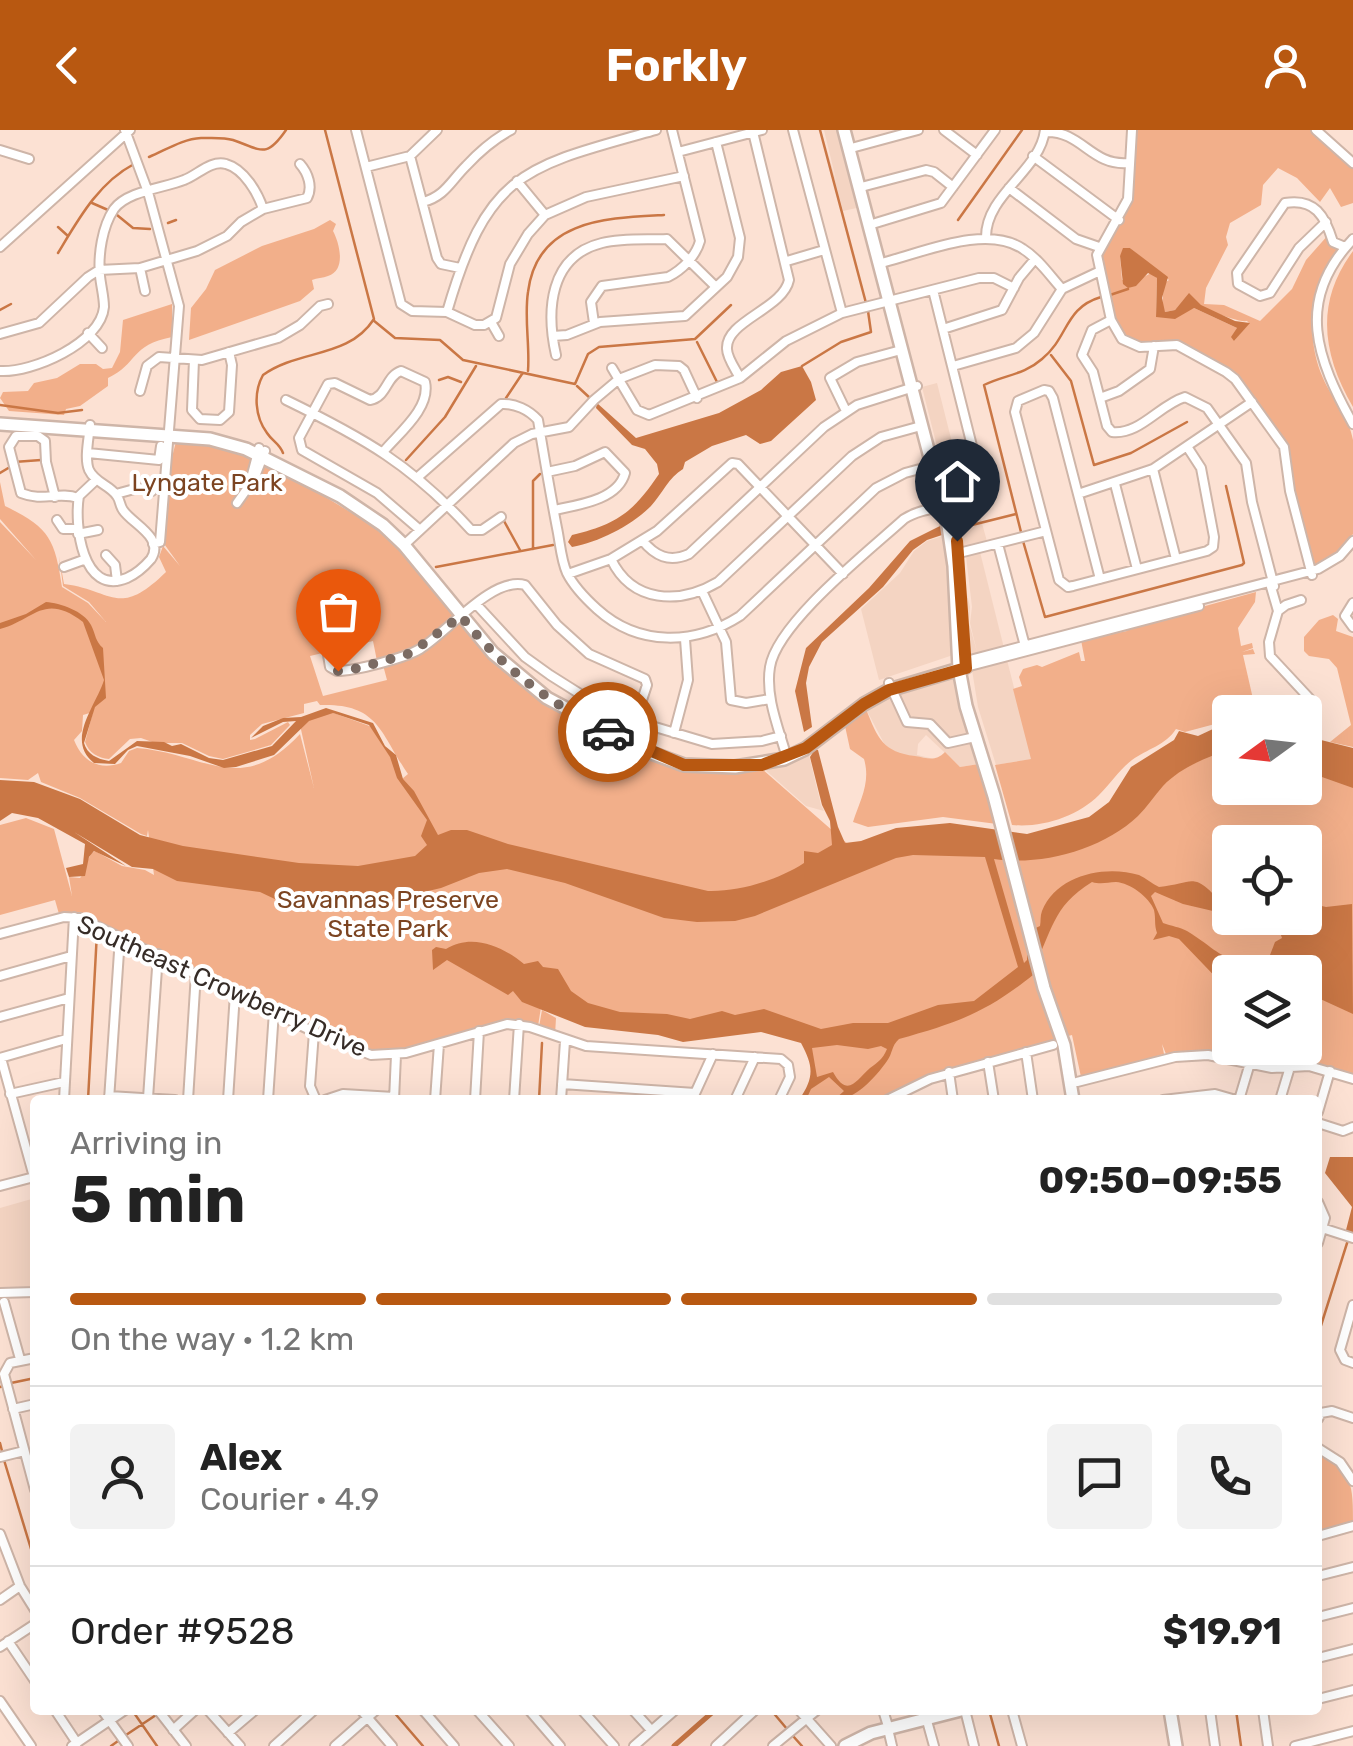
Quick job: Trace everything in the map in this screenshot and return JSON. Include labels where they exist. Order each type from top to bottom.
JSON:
[{"type":"main road","points":[[847,130],[885,262],[931,466],[945,505],[956,555],[963,665],[975,738],[1003,818]]},
{"type":"main road","points":[[847,130],[956,555],[963,598],[963,665],[1075,1095]]},
{"type":"main road","points":[[0,421],[173,433],[227,442],[340,496],[406,543],[463,614],[549,692],[662,752],[686,759],[720,761],[786,756],[860,699],[963,665]]},
{"type":"main road","points":[[975,738],[986,750]]},
{"type":"main road","points":[[1042,970],[1069,1042],[1076,1095]]},
{"type":"main road","points":[[1069,1070],[1077,1082]]},
{"type":"main road","points":[[832,1746],[886,1720],[916,1715]]},
{"type":"main road","points":[[1167,1715],[1172,1746]]},
{"type":"main road","points":[[845,1746],[886,1720]]},
{"type":"street","points":[[356,130],[402,304],[406,310],[446,312],[474,326],[490,322],[500,312],[504,283],[518,248],[545,216],[586,197],[684,176]]},
{"type":"street","points":[[366,167],[410,156],[438,130]]},
{"type":"street","points":[[422,202],[444,193],[465,167],[496,138],[511,130]]},
{"type":"street","points":[[446,312],[460,268],[483,219],[518,180],[558,157],[656,130]]},
{"type":"street","points":[[594,324],[591,302],[602,286],[668,277],[690,258],[700,241],[672,130]]},
{"type":"street","points":[[794,130],[842,313]]},
{"type":"street","points":[[855,148],[918,130]]},
{"type":"street","points":[[944,130],[978,155]]},
{"type":"street","points":[[872,224],[928,210],[940,203],[995,130]]},
{"type":"street","points":[[1132,130],[1130,189],[1119,220],[1099,248],[1098,272],[1111,320],[1131,345],[1177,345],[1226,372],[1252,402],[1284,448],[1290,491],[1312,573]]},
{"type":"street","points":[[0,246],[130,131],[170,260],[179,306],[173,433],[160,542],[153,544]]},
{"type":"street","points":[[678,152],[757,131],[787,261],[788,289],[730,336],[726,346],[740,378]]},
{"type":"street","points":[[986,237],[988,217],[1033,156],[1046,131],[1080,137],[1108,163],[1128,163]]},
{"type":"street","points":[[1322,133],[1353,160]]},
{"type":"street","points":[[554,336],[594,324],[687,316],[716,287],[736,263],[740,238],[716,142]]},
{"type":"street","points":[[0,150],[29,159]]},
{"type":"street","points":[[410,156],[437,258],[441,264],[460,268]]},
{"type":"street","points":[[1033,156],[1119,220]]},
{"type":"street","points":[[0,371],[30,368],[64,354],[88,333],[104,311],[99,270],[101,248],[112,212],[124,200],[189,179],[211,165],[229,164],[250,183],[263,210]]},
{"type":"street","points":[[0,334],[39,324],[99,270],[140,268],[170,260],[213,244],[263,210],[307,198],[310,190],[306,171],[300,164]]},
{"type":"street","points":[[865,186],[926,170],[953,187]]},
{"type":"street","points":[[518,180],[545,216]]},
{"type":"street","points":[[1009,188],[1076,239],[1099,248]]},
{"type":"street","points":[[1328,227],[1299,248],[1270,293],[1260,296],[1238,284],[1237,273],[1286,203],[1310,204],[1328,227],[1333,242],[1350,246]]},
{"type":"street","points":[[885,262],[986,237],[1007,240],[1036,259],[1062,289]]},
{"type":"street","points":[[556,356],[554,287],[559,273],[580,252],[617,241],[667,239],[716,287]]},
{"type":"street","points":[[1350,246],[1331,280],[1321,324],[1330,369],[1353,415]]},
{"type":"street","points":[[1350,246],[1326,280],[1316,323],[1324,370],[1353,424]]},
{"type":"street","points":[[787,261],[824,250]]},
{"type":"street","points":[[943,328],[996,314],[1036,259]]},
{"type":"street","points":[[140,268],[145,291]]},
{"type":"street","points":[[953,366],[1005,353],[1025,342],[1062,289],[1098,272]]},
{"type":"street","points":[[612,368],[642,414],[649,415],[740,378],[786,341],[842,313],[986,278],[1014,288]]},
{"type":"street","points":[[786,756],[770,699],[770,666],[785,633],[904,520],[916,512],[979,495],[983,485],[932,290]]},
{"type":"street","points":[[140,391],[154,360],[194,360],[278,338],[328,304]]},
{"type":"street","points":[[1111,320],[1092,330],[1082,356],[1093,372],[1112,432],[1120,434],[1142,424],[1184,397],[1207,408],[1246,463],[1252,502],[1281,609],[1269,642],[1270,656],[1306,695]]},
{"type":"street","points":[[490,322],[499,336]]},
{"type":"street","points":[[88,333],[102,348]]},
{"type":"street","points":[[1100,398],[1150,369],[1154,346]]},
{"type":"street","points":[[846,411],[830,378],[857,362],[902,350]]},
{"type":"street","points":[[194,360],[192,410],[200,419],[220,420],[229,412],[229,352]]},
{"type":"street","points":[[406,543],[514,442],[569,427],[620,380],[656,366],[679,366],[697,398]]},
{"type":"street","points":[[384,451],[414,417],[427,392],[425,382],[408,372],[395,373],[381,396],[370,400],[335,383],[328,384],[300,438],[302,450],[378,493],[420,530]]},
{"type":"street","points":[[642,540],[667,559],[683,557],[824,427],[846,411],[914,387]]},
{"type":"street","points":[[1100,579],[1048,391],[1022,398],[1015,406],[1058,580],[1063,586],[1100,579],[1213,547],[1202,473],[1188,448]]},
{"type":"street","points":[[286,400],[384,451],[419,476],[471,530],[482,530],[501,517]]},
{"type":"street","points":[[1078,494],[1152,469],[1252,402]]},
{"type":"street","points":[[419,476],[501,404],[511,403],[532,414],[538,420],[568,574],[587,600],[626,629],[644,635],[685,638],[720,629],[740,616],[876,488],[905,473],[931,466]]},
{"type":"street","points":[[611,558],[623,578],[641,591],[672,598],[702,591],[718,582],[866,446],[881,437],[921,426]]},
{"type":"street","points":[[92,427],[94,477],[78,498],[77,532],[86,559],[101,576],[117,581],[133,576],[150,561],[153,544],[149,534],[123,511],[116,494],[94,477]]},
{"type":"street","points":[[54,497],[46,441],[38,436],[16,436],[10,447],[20,493],[41,499],[68,495],[78,498]]},
{"type":"street","points":[[94,453],[102,442]]},
{"type":"street","points":[[131,456],[132,444]]},
{"type":"street","points":[[94,453],[158,460],[161,446]]},
{"type":"street","points":[[547,472],[575,466],[604,452],[625,473],[621,486],[609,493],[554,510]]},
{"type":"street","points":[[237,503],[260,457]]},
{"type":"street","points":[[568,574],[611,558],[657,531],[732,463],[738,464],[843,574]]},
{"type":"street","points":[[1152,469],[1176,559]]},
{"type":"street","points":[[1115,484],[1138,569]]},
{"type":"street","points":[[116,494],[138,488],[152,492]]},
{"type":"street","points":[[57,520],[63,528],[77,532],[98,530]]},
{"type":"street","points":[[956,555],[1046,531]]},
{"type":"street","points":[[998,544],[1025,646]]},
{"type":"street","points":[[963,665],[1274,585],[1334,566],[1353,544]]},
{"type":"street","points":[[106,555],[115,565],[117,581]]},
{"type":"street","points":[[64,567],[86,559]]},
{"type":"street","points":[[328,655],[331,669],[338,671],[421,648],[476,604],[502,587],[518,583],[588,654],[644,679],[647,685],[636,721]]},
{"type":"street","points":[[963,665],[1274,585]]},
{"type":"street","points":[[702,591],[728,653],[731,700],[746,703],[770,699]]},
{"type":"street","points":[[1281,609],[1302,600]]},
{"type":"street","points":[[1353,602],[1345,616],[1353,627]]},
{"type":"street","points":[[476,604],[525,656],[596,704],[636,721],[712,744],[762,742],[780,736]]},
{"type":"street","points":[[674,733],[688,680],[685,638]]},
{"type":"street","points":[[890,686],[910,724],[930,724],[948,742],[975,738]]},
{"type":"street","points":[[64,1095],[74,917]]},
{"type":"street","name":"Southeast Crowberry Drive","points":[[0,934],[74,917],[314,1032],[371,1055],[396,1055],[519,1024]]},
{"type":"street","points":[[109,1095],[120,937]]},
{"type":"street","points":[[148,1095],[158,954]]},
{"type":"street","points":[[0,976],[71,956]]},
{"type":"street","points":[[188,1095],[196,973]]},
{"type":"street","points":[[228,1095],[234,993]]},
{"type":"street","points":[[0,1017],[69,998]]},
{"type":"street","points":[[268,1095],[274,1011]]},
{"type":"street","points":[[514,1095],[519,1024],[586,1046],[781,1059],[790,1072],[781,1095]]},
{"type":"street","points":[[475,1095],[479,1031]]},
{"type":"street","points":[[314,1032],[310,1086],[314,1095]]},
{"type":"street","points":[[30,1163],[0,1058],[66,1039]]},
{"type":"street","points":[[561,1095],[564,1041]]},
{"type":"street","points":[[435,1095],[439,1044]]},
{"type":"street","points":[[896,1095],[949,1072],[1053,1046]]},
{"type":"street","points":[[1026,1052],[1032,1095]]},
{"type":"street","points":[[694,1095],[713,1054]]},
{"type":"street","points":[[394,1095],[396,1055]]},
{"type":"street","points":[[1077,1082],[1175,1057],[1212,1056]]},
{"type":"street","points":[[737,1095],[756,1057]]},
{"type":"street","points":[[988,1062],[993,1095]]},
{"type":"street","points":[[1239,1095],[1250,1065]]},
{"type":"street","points":[[1256,1065],[1309,1066],[1353,1079]]},
{"type":"street","points":[[1282,1095],[1290,1068]]},
{"type":"street","points":[[1322,1098],[1330,1071]]},
{"type":"street","points":[[949,1072],[953,1095]]},
{"type":"street","points":[[10,1094],[64,1082]]},
{"type":"street","points":[[562,1084],[683,1095]]},
{"type":"street","points":[[912,1086],[913,1095]]},
{"type":"street","points":[[1322,1124],[1342,1131],[1353,1127]]},
{"type":"street","points":[[0,1186],[30,1178]]},
{"type":"street","points":[[1322,1228],[1353,1238]]},
{"type":"street","points":[[20,1359],[4,1298],[30,1292]]},
{"type":"street","points":[[1353,1305],[1340,1345],[1341,1356],[1353,1363]]},
{"type":"street","points":[[30,1358],[7,1366],[5,1380],[30,1472]]},
{"type":"street","points":[[13,1409],[30,1405]]},
{"type":"street","points":[[1322,1415],[1332,1411],[1353,1418]]},
{"type":"street","points":[[0,1457],[24,1450]]},
{"type":"street","points":[[1322,1451],[1340,1462],[1353,1481]]},
{"type":"street","points":[[1322,1535],[1353,1526]]},
{"type":"street","points":[[0,1534],[2,1551],[30,1602]]},
{"type":"street","points":[[1322,1575],[1353,1567]]},
{"type":"street","points":[[0,1600],[20,1586]]},
{"type":"street","points":[[1322,1616],[1353,1608]]},
{"type":"street","points":[[30,1627],[4,1644],[30,1675]]},
{"type":"street","points":[[1322,1657],[1353,1649]]},
{"type":"street","points":[[1322,1698],[1353,1690]]},
{"type":"street","points":[[0,1701],[31,1746]]},
{"type":"street","points":[[58,1715],[74,1744],[118,1715]]},
{"type":"street","points":[[106,1715],[128,1746]]},
{"type":"street","points":[[162,1715],[186,1746]]},
{"type":"street","points":[[173,1730],[190,1715]]},
{"type":"street","points":[[212,1715],[240,1746]]},
{"type":"street","points":[[228,1733],[249,1715]]},
{"type":"street","points":[[274,1746],[308,1715]]},
{"type":"street","points":[[335,1746],[363,1715]]},
{"type":"street","points":[[365,1715],[392,1746]]},
{"type":"street","points":[[427,1715],[454,1746]]},
{"type":"street","points":[[482,1715],[508,1746]]},
{"type":"street","points":[[534,1715],[560,1746]]},
{"type":"street","points":[[586,1715],[614,1746]]},
{"type":"street","points":[[637,1715],[650,1730]]},
{"type":"street","points":[[634,1746],[669,1715]]},
{"type":"street","points":[[716,1746],[750,1715]]},
{"type":"street","points":[[773,1746],[801,1715]]},
{"type":"street","points":[[803,1715],[832,1746]]},
{"type":"street","points":[[928,1715],[934,1746]]},
{"type":"street","points":[[965,1715],[974,1746]]},
{"type":"street","points":[[1013,1715],[1022,1746]]},
{"type":"street","points":[[1211,1715],[1215,1746]]},
{"type":"street","points":[[1263,1715],[1268,1746]]},
{"type":"street","points":[[886,1720],[892,1746]]},
{"type":"street","points":[[1294,1746],[1353,1730]]},
{"type":"shaded area","points":[[821,130],[837,184],[824,130],[840,130],[861,207],[843,211]]},
{"type":"shaded area","points":[[1123,248],[1130,248],[1168,277],[1162,298],[1165,312],[1175,310],[1189,293],[1201,305],[1235,321],[1250,323],[1234,341],[1231,337],[1237,328],[1194,308],[1175,319],[1156,317],[1157,278],[1148,273],[1136,286],[1128,288],[1123,284]]},
{"type":"shaded area","points":[[802,366],[816,400],[771,441],[760,444],[746,435],[712,446],[685,462],[651,506],[634,520],[593,541],[572,547],[568,542],[572,535],[623,515],[659,474],[657,464],[645,449],[632,445],[596,408],[597,403],[636,438],[719,413],[761,390],[781,372]]},
{"type":"shaded area","points":[[937,383],[966,498],[951,502],[922,387]]},
{"type":"shaded area","points":[[975,498],[988,545],[964,551],[952,504]]},
{"type":"shaded area","points":[[942,525],[945,534],[913,550],[883,587],[822,642],[809,667],[806,683],[812,727],[804,732],[795,691],[806,648],[869,588],[910,541]]},
{"type":"shaded area","points":[[946,535],[953,655],[879,680],[861,609],[900,573],[914,551],[927,541]]},
{"type":"shaded area","points":[[980,552],[1004,648],[970,655],[967,594],[969,623],[977,652],[970,623],[972,607],[966,556]]},
{"type":"shaded area","points":[[46,602],[71,609],[88,620],[103,648],[106,698],[95,707],[84,743],[100,759],[109,761],[137,741],[181,744],[209,758],[223,760],[272,746],[296,721],[283,722],[251,738],[263,726],[326,708],[373,723],[385,746],[396,755],[403,779],[438,835],[467,830],[508,844],[708,891],[770,880],[804,863],[804,851],[818,853],[832,845],[830,821],[810,757],[815,749],[845,843],[896,828],[950,823],[1027,834],[1089,817],[1109,802],[1131,767],[1174,740],[1179,731],[1198,736],[1212,729],[1212,757],[1177,774],[1138,816],[1107,838],[1051,857],[994,859],[1024,963],[1027,932],[1040,926],[1049,898],[1084,875],[1112,871],[1139,875],[1159,887],[1186,882],[1203,885],[1212,893],[1212,911],[1155,892],[1151,896],[1163,923],[1187,931],[1222,955],[1212,955],[1212,973],[1179,939],[1169,936],[1153,940],[1157,933],[1154,910],[1138,892],[1121,883],[1092,882],[1068,901],[1054,921],[1033,975],[1016,988],[970,1015],[899,1039],[877,1074],[851,1095],[840,1095],[844,1091],[829,1077],[808,1095],[802,1095],[811,1072],[801,1043],[761,1032],[683,1042],[658,1035],[585,1027],[522,1002],[513,991],[508,995],[447,960],[433,970],[432,950],[466,942],[487,944],[524,964],[538,961],[543,967],[558,969],[571,991],[588,1003],[620,1012],[690,1019],[722,1011],[735,1015],[764,1009],[821,1029],[853,1023],[888,1023],[938,1005],[974,1001],[1018,967],[985,857],[896,858],[755,916],[697,922],[664,918],[565,883],[507,869],[479,873],[441,888],[381,902],[279,901],[260,892],[177,881],[153,869],[132,867],[74,832],[126,866],[94,851],[85,876],[69,877],[66,868],[83,864],[85,844],[38,818],[12,813],[0,821],[0,780],[34,782],[80,799],[140,835],[183,846],[299,863],[358,866],[415,856],[427,845],[421,836],[427,820],[397,778],[390,757],[369,725],[333,713],[309,721],[274,755],[236,767],[224,768],[190,756],[137,746],[115,764],[94,763],[82,744],[82,733],[104,680],[83,622],[70,613],[49,609],[0,629],[0,623]],"holes":[[[837,1045],[887,1049],[852,1085],[843,1084],[833,1072],[817,1077],[812,1048]]]},
{"type":"shaded area","points":[[1007,660],[1032,759],[996,765],[978,707],[972,670]]},
{"type":"shaded area","points":[[955,677],[970,737],[949,741],[938,729],[911,723],[896,694]]},
{"type":"shaded area","points":[[892,695],[909,726],[929,726],[942,741],[971,739],[979,764],[960,767],[926,735],[918,744],[917,755],[934,759],[896,754],[886,747],[866,709]]},
{"type":"shaded area","points":[[1322,740],[1353,748],[1353,788],[1322,777]]},
{"type":"shaded area","points":[[808,751],[824,811],[806,806],[763,768],[785,764]]},
{"type":"shaded area","points":[[1352,904],[1353,1014],[1322,1000],[1322,955],[1270,955],[1281,935],[1322,935],[1322,906]]},
{"type":"shaded area","points":[[1330,1157],[1353,1157],[1353,1233],[1346,1230],[1352,1207],[1325,1173]]},
{"type":"shaded area","points":[[30,1199],[30,1288],[0,1294],[0,1208]]},
{"type":"green space","points":[[1134,130],[1314,130],[1331,149],[1353,164],[1353,203],[1341,207],[1330,188],[1320,202],[1297,178],[1278,168],[1263,185],[1261,205],[1230,223],[1228,245],[1206,288],[1204,304],[1224,305],[1260,321],[1292,289],[1306,260],[1329,234],[1342,245],[1324,275],[1313,326],[1317,361],[1353,440],[1353,534],[1340,550],[1312,566],[1292,491],[1289,461],[1237,378],[1177,343],[1141,346],[1117,330],[1099,255],[1126,210]],"holes":[[[1130,248],[1169,280],[1164,283],[1165,312],[1175,310],[1183,301],[1249,323],[1234,341],[1237,328],[1194,308],[1156,317],[1157,278],[1151,273],[1140,279],[1122,280],[1120,256]]]},
{"type":"green space","points":[[330,220],[336,224],[333,231],[340,255],[334,273],[312,280],[314,289],[300,301],[189,340],[191,308],[215,270],[262,246]]},
{"type":"green space","points":[[1353,251],[1353,407],[1335,367],[1327,328],[1333,289]]},
{"type":"green space","points":[[172,304],[172,337],[141,350],[108,378],[108,386],[80,406],[66,409],[64,415],[9,411],[0,398],[3,392],[28,391],[34,383],[57,378],[80,364],[112,368],[120,352],[123,320]]},
{"type":"green space","name":"Savannas Preserve State Park","points":[[177,438],[215,442],[269,463],[270,470],[302,483],[372,525],[402,553],[498,667],[551,708],[654,762],[762,769],[857,852],[1034,848],[1212,750],[1212,805],[1322,805],[1322,764],[1353,772],[1353,1074],[1317,1065],[1322,1065],[1322,955],[1212,955],[1212,1050],[1166,1054],[1162,1044],[1164,1054],[1081,1077],[1072,1035],[935,1073],[890,1095],[806,1095],[812,1078],[810,1041],[779,1024],[723,1029],[542,1001],[538,1026],[527,1023],[539,1027],[542,1010],[556,1018],[555,1035],[520,1023],[399,1053],[361,1050],[88,917],[59,914],[55,900],[0,915],[0,825],[26,818],[54,829],[72,896],[69,877],[80,878],[95,851],[122,866],[154,875],[148,830],[147,836],[141,834],[80,798],[41,782],[38,773],[28,780],[0,778],[0,522],[36,560],[0,519],[0,482],[5,506],[41,528],[47,536],[62,587],[88,603],[106,622],[89,602],[63,586],[59,556],[64,584],[115,598],[137,595],[166,572],[159,557],[163,546],[180,566],[162,541],[167,476]],"holes":[[[373,641],[378,666],[383,665],[387,680],[323,696],[310,656]],[[317,701],[320,705],[355,709],[366,715],[376,723],[408,774],[402,779],[375,728],[328,711],[300,725],[314,788],[300,734],[279,753],[259,764],[240,768],[137,748],[129,751],[121,763],[99,765],[87,759],[74,740],[82,731],[83,715],[93,712],[85,742],[91,752],[101,757],[109,759],[130,739],[141,738],[155,743],[182,743],[223,759],[271,745],[290,725],[288,722],[250,740],[262,724],[304,713],[304,704]]]},
{"type":"green space","points":[[1256,592],[1255,602],[1238,628],[1241,646],[1252,643],[1253,648],[1242,652],[1253,649],[1255,654],[1243,655],[1252,695],[1212,695],[1212,725],[1185,732],[1176,729],[1162,743],[1127,764],[1099,795],[1070,815],[1048,822],[1012,825],[995,765],[1031,759],[1013,689],[1022,686],[1019,677],[1023,669],[1042,667],[1079,652],[1081,661],[1085,661],[1081,640],[1127,631],[1129,627]]},
{"type":"green space","points":[[1333,615],[1338,619],[1336,631],[1353,637],[1353,747],[1330,742],[1351,725],[1337,668],[1329,659],[1309,656],[1304,651],[1304,637],[1319,620]]},
{"type":"green space","points":[[866,709],[878,736],[896,751],[931,758],[945,752],[960,767],[979,764],[997,824],[943,817],[868,827],[853,822],[864,791],[866,768],[864,759],[850,749],[845,726]]},
{"type":"green space","points":[[1322,1453],[1349,1480],[1353,1525],[1322,1533]]},
{"type":"waterway","points":[[149,157],[201,138],[229,139],[263,150],[286,130]]},
{"type":"waterway","points":[[283,453],[263,427],[258,412],[258,389],[263,375],[351,341],[374,319],[325,130]]},
{"type":"waterway","points":[[820,130],[866,303]]},
{"type":"waterway","points":[[958,220],[1022,130]]},
{"type":"waterway","points":[[58,253],[99,192],[134,164]]},
{"type":"waterway","points":[[92,203],[108,210]]},
{"type":"waterway","points":[[117,215],[133,228],[150,229]]},
{"type":"waterway","points":[[528,371],[528,292],[534,268],[545,250],[560,236],[598,221],[664,215]]},
{"type":"waterway","points":[[168,223],[176,220]]},
{"type":"waterway","points":[[58,227],[68,236]]},
{"type":"waterway","points":[[1110,295],[1128,289]]},
{"type":"waterway","points":[[1021,532],[984,385],[1035,364],[1051,350],[1080,308],[1101,297]]},
{"type":"waterway","points":[[0,310],[11,304]]},
{"type":"waterway","points":[[373,320],[395,338],[440,340],[463,360],[575,384],[588,354],[599,347],[695,339],[731,305]]},
{"type":"waterway","points":[[802,366],[841,342],[871,332],[868,311]]},
{"type":"waterway","points":[[697,342],[718,384]]},
{"type":"waterway","points":[[1051,355],[1071,381],[1094,465],[1131,453],[1187,422]]},
{"type":"waterway","points":[[406,460],[445,417],[476,366]]},
{"type":"waterway","points":[[506,398],[522,374]]},
{"type":"waterway","points":[[439,380],[448,377],[461,382]]},
{"type":"waterway","points":[[577,386],[590,398]]},
{"type":"waterway","points":[[0,405],[58,413],[82,410]]},
{"type":"waterway","points":[[14,462],[41,460]]},
{"type":"waterway","points":[[0,473],[10,467]]},
{"type":"waterway","points":[[533,549],[533,481],[540,474]]},
{"type":"waterway","points":[[1023,541],[1045,617],[1242,565],[1226,486]]},
{"type":"waterway","points":[[960,528],[1016,514]]},
{"type":"waterway","points":[[504,521],[520,550]]},
{"type":"waterway","points":[[436,567],[553,545]]},
{"type":"waterway","points":[[88,1095],[97,932]]},
{"type":"waterway","points":[[539,1095],[542,1043]]},
{"type":"waterway","points":[[1322,1322],[1348,1240]]},
{"type":"waterway","points":[[11,1383],[30,1379]]},
{"type":"waterway","points":[[0,1443],[2,1451]]},
{"type":"waterway","points":[[4,1460],[30,1546]]},
{"type":"waterway","points":[[135,1715],[157,1746]]},
{"type":"waterway","points":[[126,1735],[156,1715]]},
{"type":"waterway","points":[[396,1715],[423,1746]]},
{"type":"waterway","points":[[674,1746],[709,1715]]},
{"type":"waterway","points":[[775,1715],[787,1729]]},
{"type":"waterway","points":[[990,1715],[999,1746]]},
{"type":"waterway","points":[[1237,1715],[1241,1746]]},
{"type":"waterway","points":[[793,1736],[802,1746]]},
{"type":"waterway","points":[[111,1746],[118,1741]]},
{"type":"way so far","points":[[338,671],[411,653],[461,616],[521,679],[608,732]]},
{"type":"route","points":[[608,732],[684,765],[762,765],[806,748],[889,690],[966,668],[957,541]]},
{"type":"park label","name":"Lyngate Park","points":[[207,482]]}]
